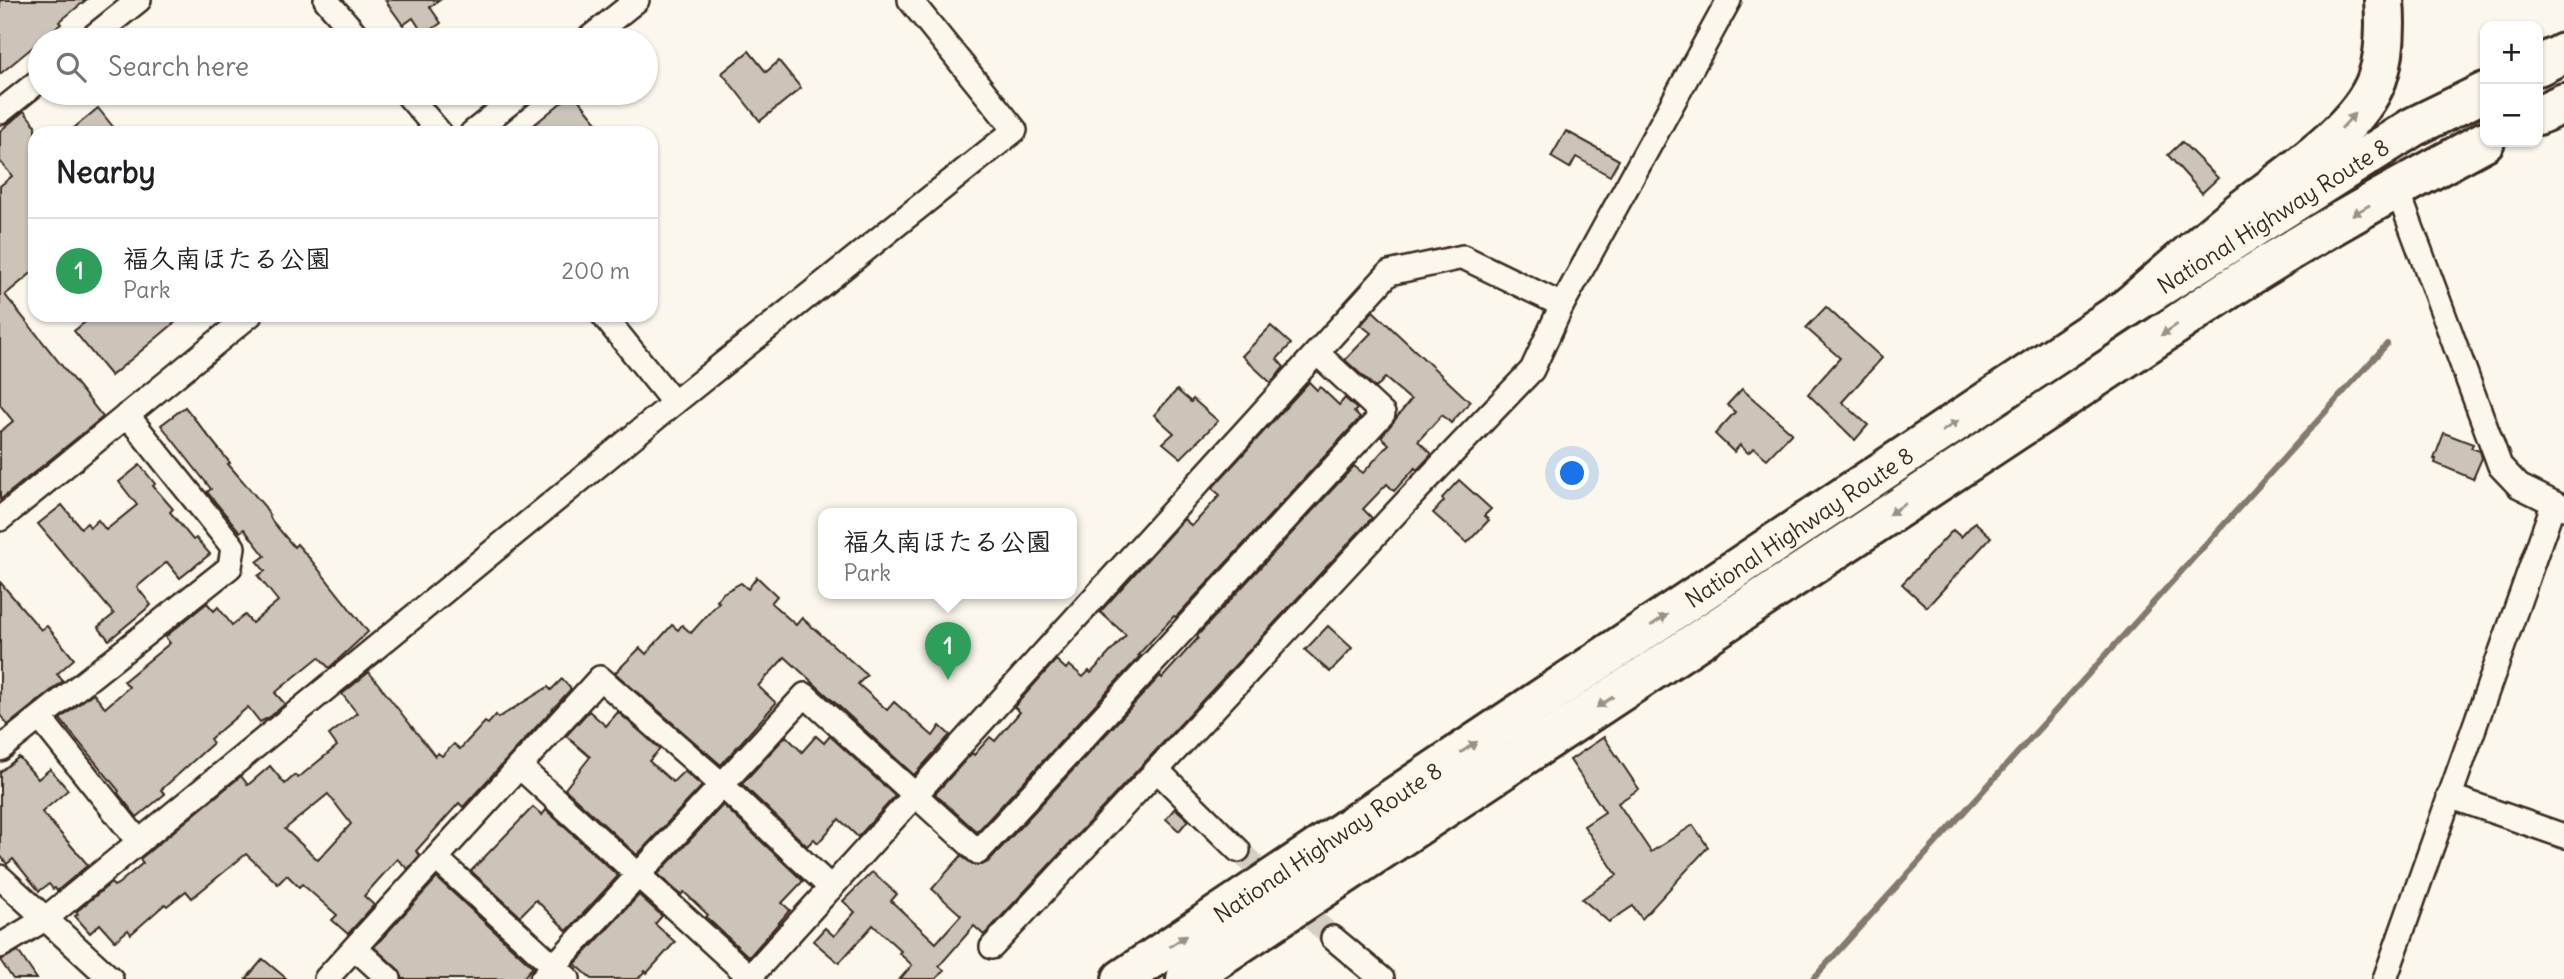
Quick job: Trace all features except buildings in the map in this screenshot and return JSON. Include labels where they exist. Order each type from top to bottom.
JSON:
[{"type":"highway","points":[[2128,307],[2237,214],[2301,166],[2354,117],[2376,81],[2386,25],[2384,0]]},
{"type":"highway","points":[[2543,64],[2564,53]]},
{"type":"highway","name":"National Highway Route 8","points":[[1122,979],[2128,307],[2413,127],[2480,94]]},
{"type":"highway","points":[[2543,113],[2564,103]]},
{"type":"highway","name":"National Highway Route 8","points":[[1186,979],[2163,334],[2231,286],[2480,144]]},
{"type":"street","points":[[104,28],[139,0]]},
{"type":"street","points":[[326,0],[350,28]]},
{"type":"street","points":[[602,28],[637,0]]},
{"type":"street","points":[[0,946],[45,919],[674,403],[1015,130],[909,0]]},
{"type":"street","points":[[992,947],[1532,370],[1562,305],[1730,0]]},
{"type":"street","points":[[0,112],[28,90]]},
{"type":"street","points":[[416,105],[434,126]]},
{"type":"street","points":[[481,126],[507,105]]},
{"type":"street","points":[[2385,979],[2449,796],[2558,507],[2519,486],[2500,466],[2397,189]]},
{"type":"street","points":[[520,767],[749,978],[1390,273],[1463,257],[1562,305]]},
{"type":"street","points":[[0,519],[241,322]]},
{"type":"street","points":[[609,322],[674,403]]},
{"type":"street","points":[[437,859],[555,975],[639,874],[805,695],[978,852],[1383,414],[1317,353]]},
{"type":"street","points":[[0,749],[230,567],[233,547],[127,415]]},
{"type":"street","points":[[326,979],[600,678],[721,785],[831,888]]},
{"type":"street","points":[[40,718],[139,842]]},
{"type":"street","points":[[1158,771],[1238,850]]},
{"type":"street","points":[[2449,796],[2564,836]]},
{"type":"street","points":[[0,877],[111,979]]},
{"type":"street","points":[[1333,938],[1382,979]]},
{"type":"street","points":[[355,948],[389,979]]},
{"type":"waterway","points":[[1813,979],[2387,344]]},
{"type":"tunnel","points":[[1238,850],[1333,938]]},
{"type":"place","name":"福久南ほたる公園","points":[[948,680]]}]
